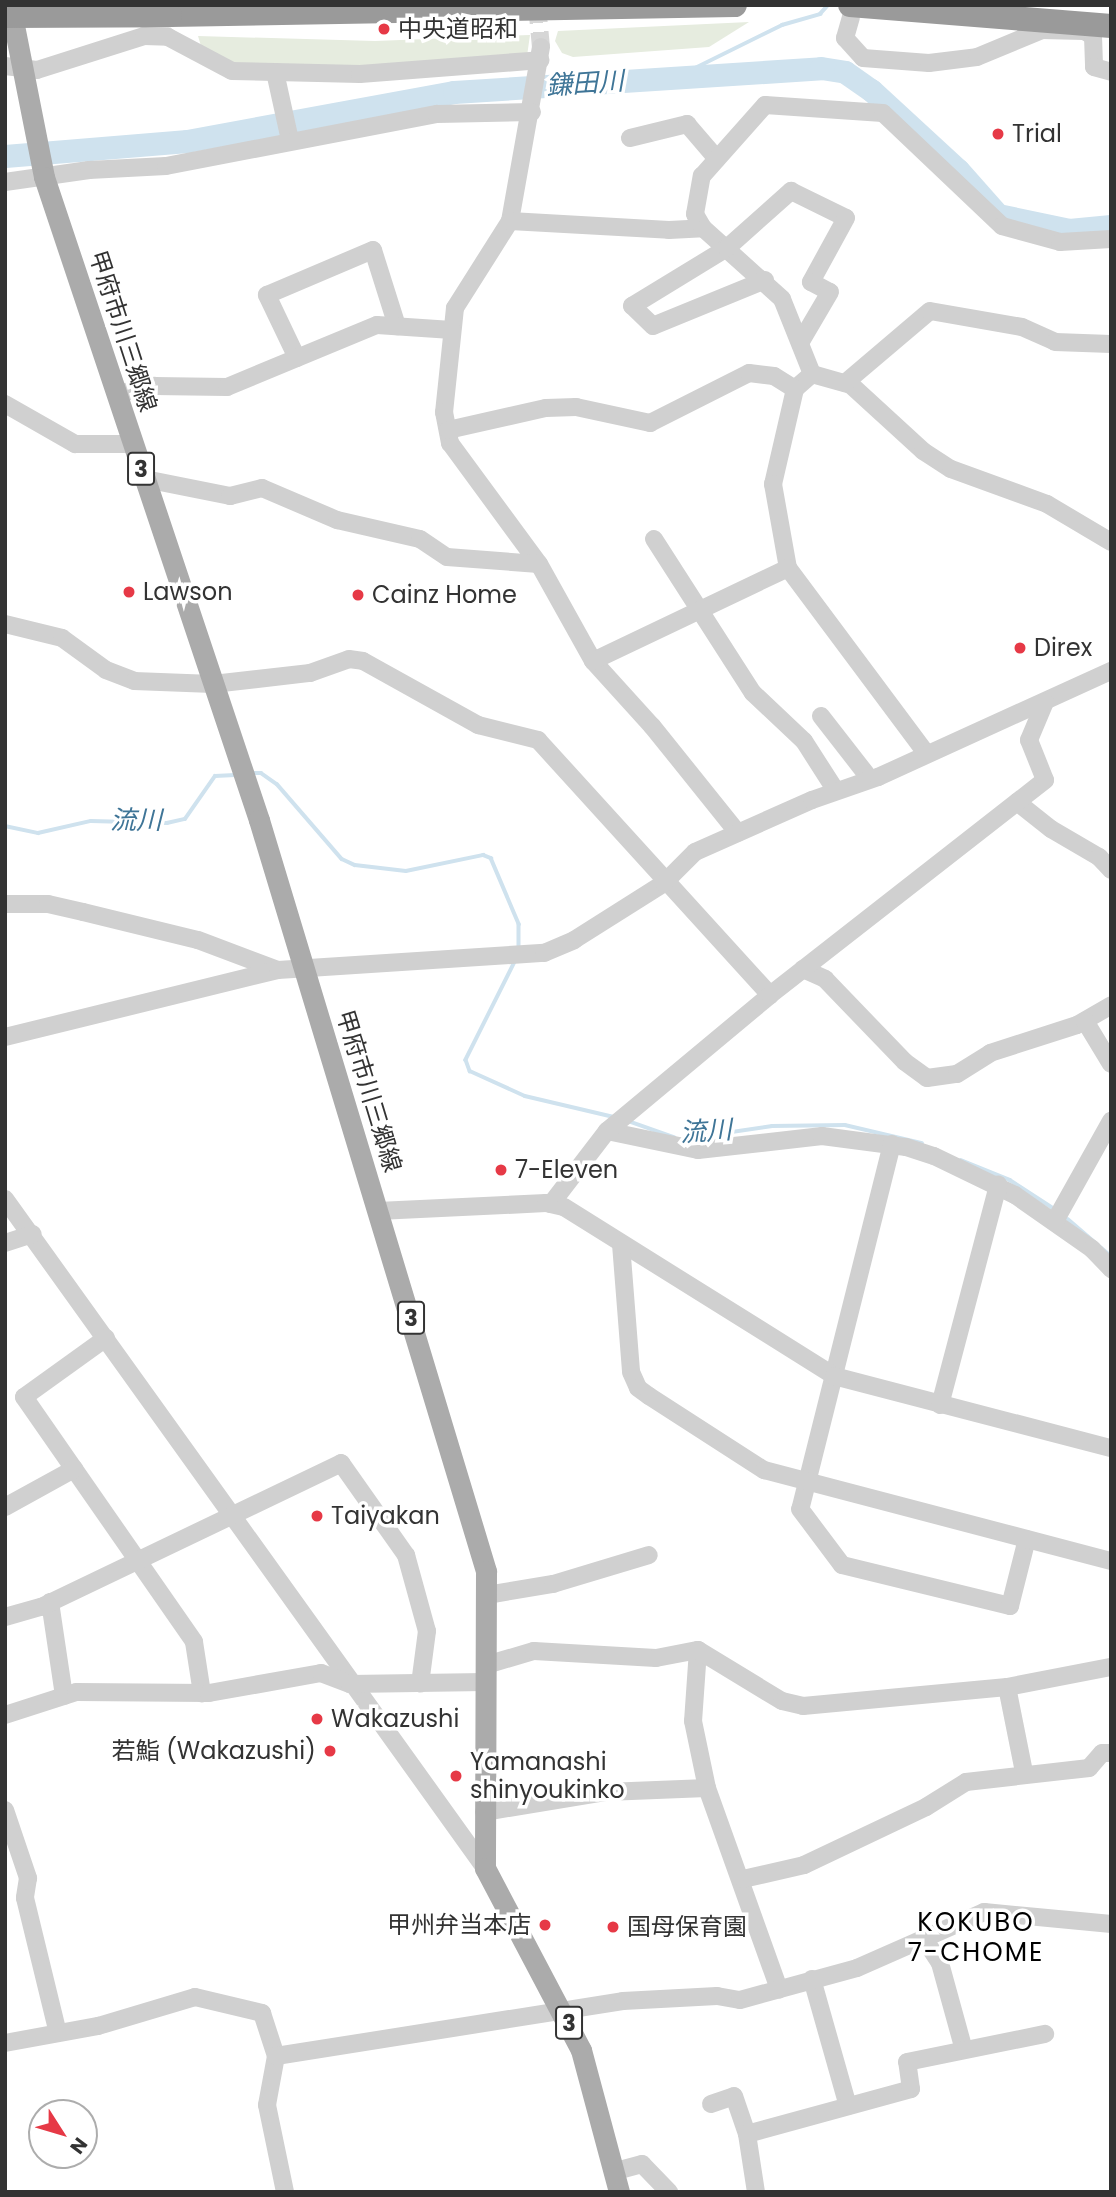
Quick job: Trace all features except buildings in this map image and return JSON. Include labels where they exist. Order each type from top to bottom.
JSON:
[{"type":"highway","points":[[5,16],[161,10],[735,5]]},
{"type":"highway","points":[[852,9],[1037,18],[1111,26]]},
{"type":"main road","name":"甲府市川三郷線","points":[[10,5],[13,67],[44,174],[243,774],[461,1480],[486,1571],[485,1867],[563,2011],[584,2062],[617,2181]]},
{"type":"street","points":[[852,9],[845,38],[863,58],[929,63],[977,57],[1042,30],[1084,30],[1093,36],[1094,67],[1111,72]]},
{"type":"street","points":[[156,37],[161,10]]},
{"type":"street","points":[[13,67],[37,70],[144,36],[168,37],[232,71],[359,74],[540,59],[510,221],[454,308],[444,412],[450,443],[479,486],[539,564],[593,661],[652,726],[738,833]]},
{"type":"street","points":[[275,72],[290,140]]},
{"type":"street","points":[[812,374],[782,299],[765,280],[703,228],[695,214],[702,176],[765,105],[883,113],[1002,226],[1060,242],[1111,239]]},
{"type":"street","points":[[5,182],[44,174],[166,166],[290,140],[437,114],[532,108]]},
{"type":"street","points":[[629,138],[687,124],[717,159]]},
{"type":"street","points":[[765,280],[653,327],[632,306],[727,248],[791,191],[846,218],[811,282],[830,292],[800,343]]},
{"type":"street","points":[[510,221],[670,230],[703,228]]},
{"type":"street","points":[[297,358],[267,295],[373,250],[397,326]]},
{"type":"street","points":[[845,383],[930,311],[1022,327],[1055,342],[1111,344]]},
{"type":"street","points":[[116,394],[154,386],[228,387],[377,324],[452,330]]},
{"type":"street","points":[[448,430],[546,408],[576,407],[650,423],[749,373],[774,376],[795,389]]},
{"type":"street","points":[[812,374],[845,383],[951,469],[1047,504],[1111,542]]},
{"type":"street","points":[[812,374],[795,389],[773,484],[788,568],[926,753]]},
{"type":"street","points":[[5,404],[75,444],[132,444]]},
{"type":"street","points":[[145,480],[230,496],[262,488],[337,520],[420,539],[447,557],[539,564]]},
{"type":"street","points":[[654,539],[753,693],[804,741],[836,791]]},
{"type":"street","points":[[593,661],[788,568]]},
{"type":"street","points":[[5,624],[62,638],[106,670],[134,681],[214,684],[310,673],[349,659],[380,667],[478,726],[538,740],[599,802],[664,883],[770,995]]},
{"type":"street","points":[[5,1037],[278,970],[544,953],[574,940],[664,883],[695,852],[870,779],[1111,671]]},
{"type":"street","points":[[551,1204],[611,1128],[770,995],[1048,776],[1029,740],[1045,702]]},
{"type":"street","points":[[821,716],[870,779]]},
{"type":"street","points":[[1017,802],[1051,829],[1099,857],[1111,870]]},
{"type":"street","points":[[5,904],[48,904],[83,912],[198,940],[278,970]]},
{"type":"street","points":[[803,969],[825,979],[905,1062],[928,1078],[957,1074],[990,1053],[1085,1021],[1111,1005]]},
{"type":"street","points":[[1085,1021],[1111,1064]]},
{"type":"street","points":[[1055,1221],[1111,1121]]},
{"type":"street","points":[[611,1128],[698,1150],[822,1136],[892,1144],[934,1156],[998,1185],[1055,1221],[1111,1269]]},
{"type":"street","points":[[892,1144],[800,1509],[842,1565],[1010,1606],[1027,1539]]},
{"type":"street","points":[[940,1405],[998,1185]]},
{"type":"street","points":[[5,1199],[233,1513],[350,1684],[485,1867]]},
{"type":"street","points":[[378,1211],[551,1204],[564,1207],[834,1376],[1111,1448]]},
{"type":"street","points":[[5,1243],[33,1234]]},
{"type":"street","points":[[621,1244],[631,1371],[638,1388],[764,1470],[1111,1561]]},
{"type":"street","points":[[106,1338],[23,1397],[194,1642],[202,1693]]},
{"type":"street","points":[[5,1617],[50,1602],[341,1463],[406,1555],[427,1631],[420,1684]]},
{"type":"street","points":[[5,1507],[74,1469]]},
{"type":"street","points":[[486,1594],[575,1579],[649,1555]]},
{"type":"street","points":[[50,1602],[64,1696]]},
{"type":"street","points":[[698,1650],[693,1721],[707,1788],[723,1841],[743,1879],[779,1989]]},
{"type":"street","points":[[5,1714],[64,1696],[89,1692],[202,1693],[321,1673],[350,1684],[420,1684],[486,1673],[534,1651],[656,1658],[698,1650],[782,1700],[803,1706],[1007,1687],[1111,1667]]},
{"type":"street","points":[[1007,1687],[1024,1772]]},
{"type":"street","points":[[743,1879],[804,1865],[926,1807],[966,1782],[1024,1772],[1088,1768],[1102,1753],[1111,1753]]},
{"type":"street","points":[[484,1812],[606,1792],[707,1788]]},
{"type":"street","points":[[5,1810],[27,1878],[25,1898],[58,2033]]},
{"type":"street","points":[[276,2056],[623,2001],[717,1996],[740,2000],[857,1968],[984,1912],[1111,1924]]},
{"type":"street","points":[[925,1940],[940,1962],[964,2050]]},
{"type":"street","points":[[812,1979],[848,2106]]},
{"type":"street","points":[[5,2043],[58,2033],[195,1997],[262,2013],[276,2056],[267,2105],[285,2192]]},
{"type":"street","points":[[747,2134],[911,2090],[907,2062],[1045,2034]]},
{"type":"street","points":[[711,2104],[734,2095],[747,2134],[756,2192]]},
{"type":"street","points":[[617,2181],[642,2164],[652,2169],[669,2192]]},
{"type":"shaded area","points":[[749,22],[709,47],[573,57],[562,53],[555,41],[558,31]]},
{"type":"shaded area","points":[[530,35],[527,56],[399,69],[238,65],[201,46],[198,36],[375,41]]},
{"type":"waterway","points":[[681,75],[782,25],[820,14],[828,5]]},
{"type":"waterway","name":"鎌田川","points":[[5,156],[187,141],[454,92],[821,68],[845,72],[871,90],[958,170],[998,215],[1069,230],[1111,226]]},
{"type":"waterway","name":"流川","points":[[253,773],[261,773],[277,784],[342,859],[355,865],[406,871],[483,855],[491,858],[519,924],[519,945]]},
{"type":"waterway","name":"流川","points":[[5,826],[38,833],[91,821],[167,823],[185,819],[215,776],[235,775]]},
{"type":"waterway","name":"流川","points":[[516,960],[466,1060],[470,1071],[525,1096],[614,1117]]},
{"type":"waterway","name":"流川","points":[[628,1121],[674,1137]]},
{"type":"waterway","name":"流川","points":[[684,1139],[772,1126],[845,1125],[922,1143]]},
{"type":"waterway","name":"流川","points":[[961,1160],[1010,1180],[1056,1210]]},
{"type":"waterway","name":"流川","points":[[1068,1219],[1111,1256]]},
{"type":"tunnel","points":[[537,5],[541,47]]},
{"type":"place","name":"中央道昭和","points":[[384,29]]},
{"type":"place","name":"Trial","points":[[998,134]]},
{"type":"place","name":"Lawson","points":[[129,592]]},
{"type":"place","name":"Cainz Home","points":[[358,595]]},
{"type":"place","name":"Direx","points":[[1020,648]]},
{"type":"place","name":"7-Eleven","points":[[501,1170]]},
{"type":"place","name":"Taiyakan","points":[[317,1516]]},
{"type":"place","name":"Wakazushi","points":[[317,1719]]},
{"type":"place","name":"若鮨 (Wakazushi)","points":[[330,1751]]},
{"type":"place","name":"Yamanashi shinyoukinko","points":[[456,1776]]},
{"type":"place","name":"甲州弁当本店","points":[[545,1925]]},
{"type":"place","name":"国母保育園","points":[[613,1927]]},
{"type":"district","name":"KOKUBO 7-CHOME","points":[[976,1938]]}]
